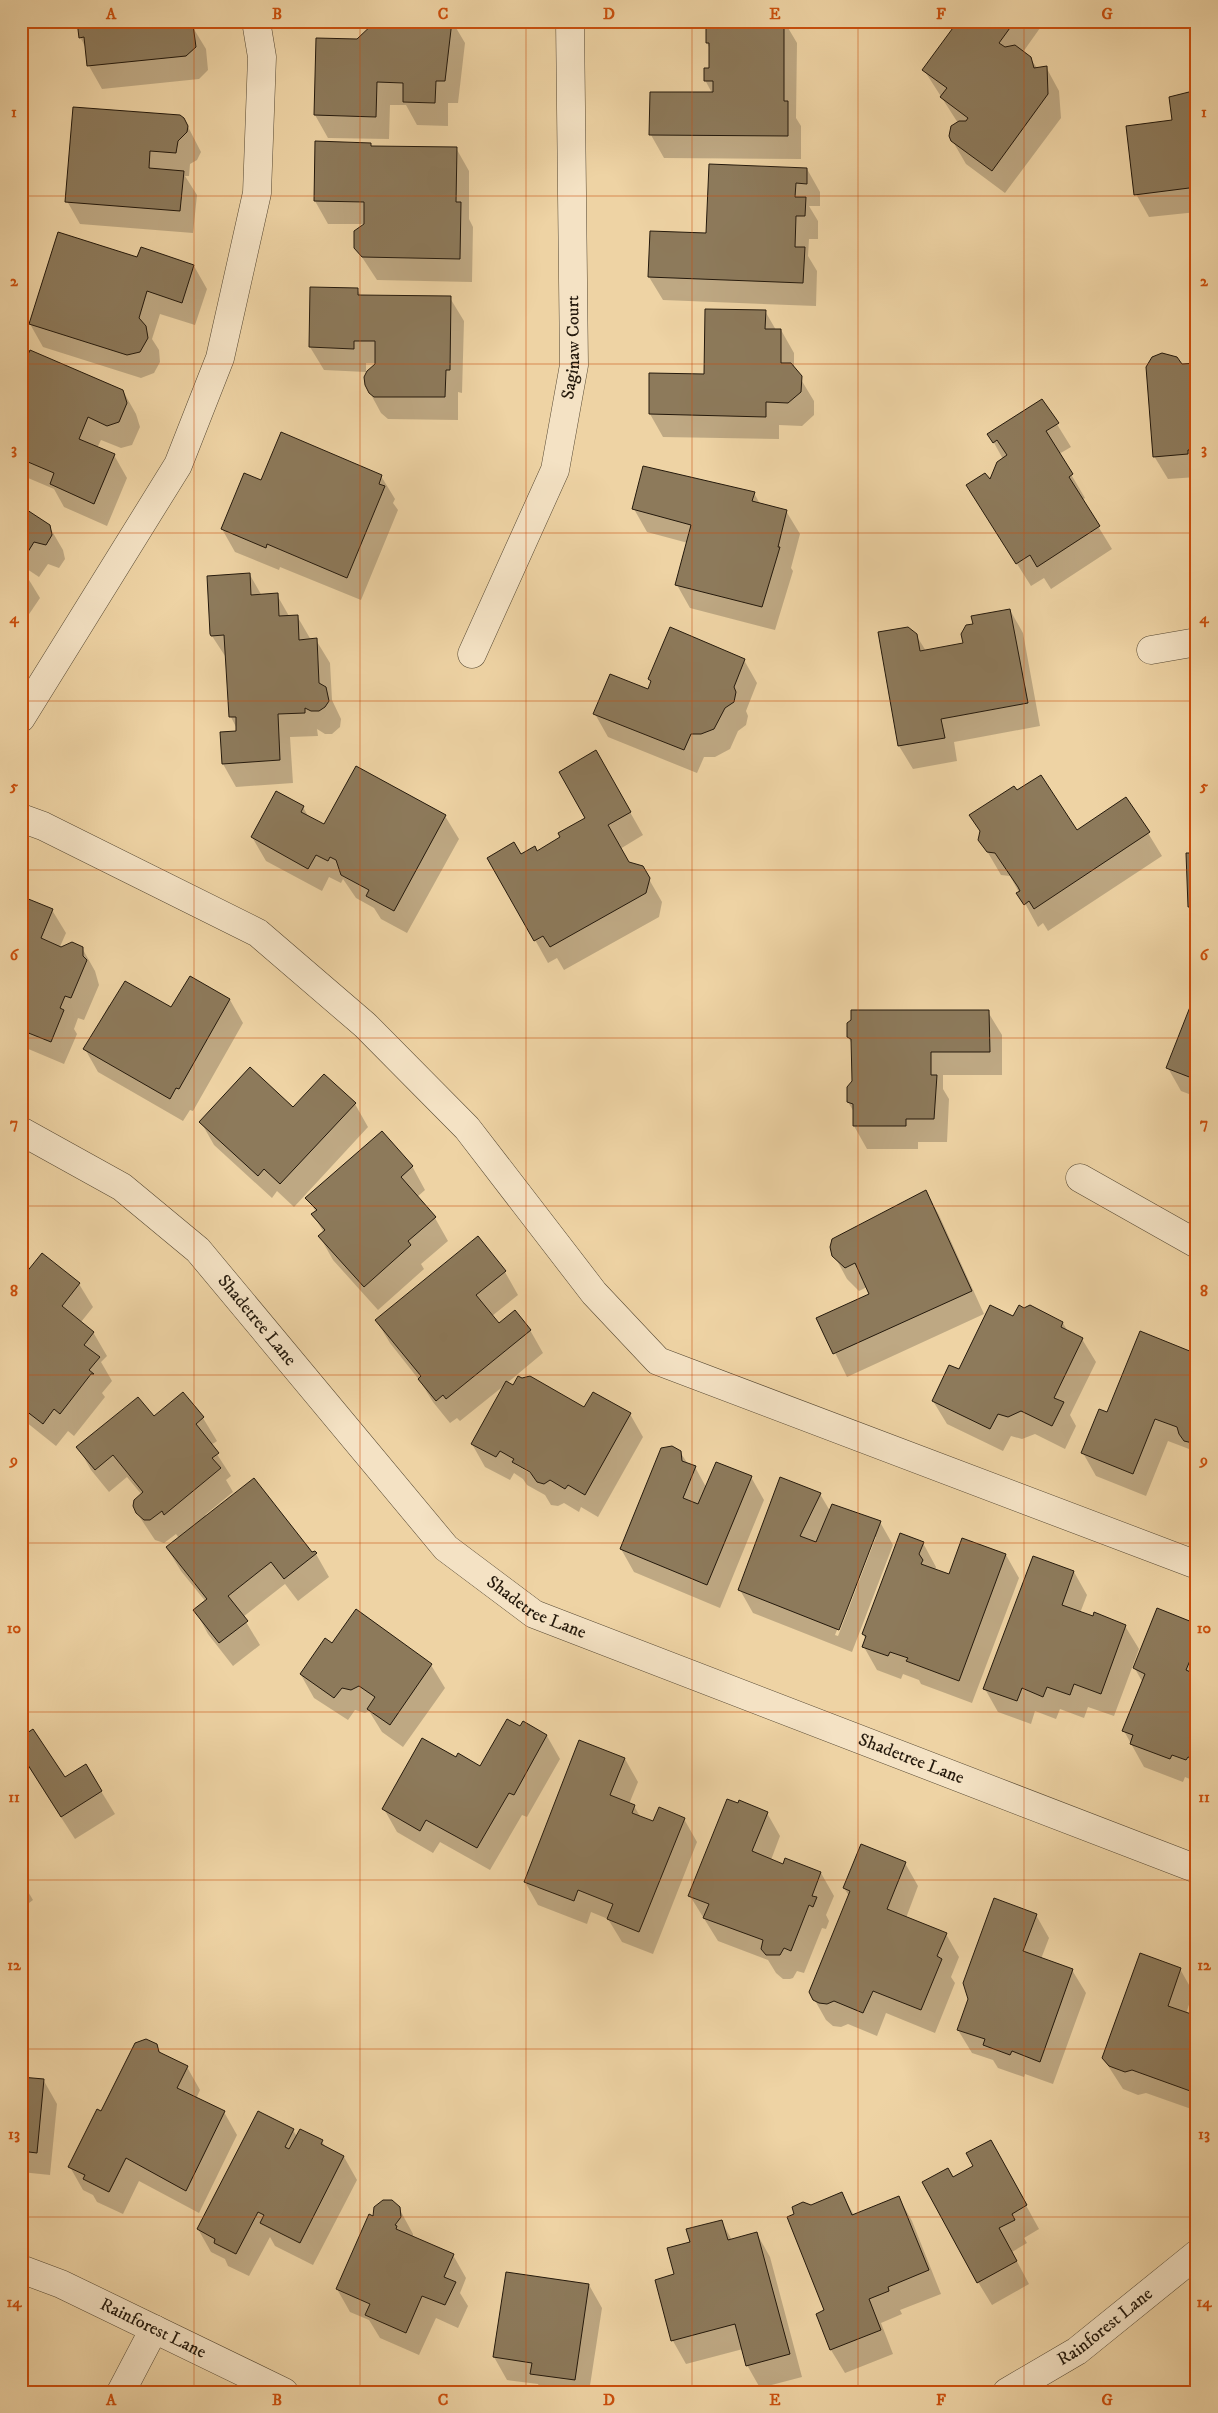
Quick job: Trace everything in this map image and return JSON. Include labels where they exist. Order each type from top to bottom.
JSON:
[{"type":"street","points":[[21,718],[178,465],[220,358],[257,193],[262,57],[256,21]]},
{"type":"street","name":"Saginaw Court","points":[[472,654],[555,470],[574,365],[570,21]]},
{"type":"street","points":[[1151,650],[1197,642]]},
{"type":"street","points":[[21,818],[94,851],[258,933],[365,1026],[467,1128],[594,1293],[658,1361],[1197,1565]]},
{"type":"street","name":"Shadetree Lane","points":[[21,1131],[122,1186],[198,1250],[446,1548],[534,1614],[1197,1869]]},
{"type":"street","points":[[1080,1178],[1197,1244]]},
{"type":"street","name":"Rainforest Lane","points":[[1007,2392],[1077,2351],[1197,2254]]},
{"type":"street","name":"Rainforest Lane","points":[[21,2270],[61,2284],[284,2392]]},
{"type":"street","points":[[121,2392],[154,2329]]},
{"type":"building","points":[[77,21],[188,21],[193,25],[196,47],[186,56],[87,66],[84,37],[79,38]]},
{"type":"building","points":[[376,21],[452,21],[445,81],[436,81],[435,103],[403,102],[403,83],[377,82],[376,117],[314,115],[316,38],[357,39]]},
{"type":"building","points":[[706,21],[784,21],[784,101],[788,101],[788,136],[649,135],[650,92],[713,92],[713,81],[704,81],[704,68],[709,68],[709,43],[706,43]]},
{"type":"building","points":[[958,21],[1015,21],[999,43],[1005,47],[1015,45],[1031,57],[1034,68],[1047,66],[1048,94],[992,171],[951,141],[949,136],[951,126],[959,121],[966,121],[968,118],[940,97],[947,88],[922,70]]},
{"type":"building","points":[[1197,90],[1197,187],[1134,195],[1126,126],[1172,120],[1169,97]]},
{"type":"building","points":[[73,107],[180,115],[184,118],[188,126],[187,132],[178,141],[176,153],[150,151],[149,168],[184,171],[180,211],[65,202]]},
{"type":"building","points":[[315,141],[371,143],[371,146],[457,147],[456,202],[461,202],[460,259],[362,257],[354,248],[354,231],[364,224],[364,202],[314,201]]},
{"type":"building","points":[[709,164],[807,168],[807,184],[796,183],[795,197],[806,197],[805,216],[796,216],[795,247],[805,247],[803,283],[648,277],[650,231],[706,233]]},
{"type":"building","points":[[58,232],[137,257],[141,247],[194,265],[182,303],[147,291],[139,318],[146,326],[148,338],[140,352],[127,355],[29,324]]},
{"type":"building","points":[[310,287],[358,288],[358,295],[451,296],[450,370],[446,370],[445,397],[374,397],[369,393],[364,377],[367,371],[375,364],[375,341],[354,341],[354,349],[309,347]]},
{"type":"building","points":[[705,309],[766,310],[765,329],[781,329],[781,363],[791,363],[802,376],[801,392],[788,403],[766,402],[766,417],[649,414],[649,373],[704,374]]},
{"type":"building","points":[[30,350],[123,390],[127,403],[119,422],[107,426],[88,417],[79,439],[115,454],[94,504],[50,484],[54,473],[21,459],[21,371]]},
{"type":"building","points":[[1162,353],[1177,357],[1182,364],[1197,363],[1197,449],[1188,450],[1188,454],[1153,457],[1146,367],[1152,357]]},
{"type":"building","points":[[1042,399],[1059,423],[1046,431],[1073,474],[1069,477],[1100,526],[1037,567],[1030,555],[1016,564],[966,485],[985,473],[990,479],[997,462],[1007,455],[997,440],[993,443],[987,434]]},
{"type":"building","points":[[281,432],[382,475],[379,484],[385,486],[347,578],[267,544],[266,548],[221,529],[244,473],[261,480]]},
{"type":"building","points":[[643,466],[755,492],[752,501],[787,510],[778,547],[780,547],[762,607],[675,585],[691,525],[632,509]]},
{"type":"building","points":[[21,506],[50,525],[52,535],[46,545],[34,542],[26,555],[21,552]]},
{"type":"building","points":[[21,570],[27,574],[21,583]]},
{"type":"building","points":[[250,573],[251,595],[278,593],[279,616],[298,615],[299,640],[317,638],[319,683],[326,687],[329,701],[319,711],[311,711],[305,708],[305,713],[278,714],[280,760],[222,764],[220,732],[236,731],[236,717],[229,717],[224,635],[211,636],[210,634],[207,576]]},
{"type":"building","points":[[1010,609],[1028,703],[941,719],[945,738],[898,746],[878,632],[908,627],[917,634],[920,651],[963,643],[961,634],[966,625],[973,624],[971,616]]},
{"type":"building","points":[[670,627],[745,659],[734,687],[736,692],[734,702],[725,708],[714,729],[701,734],[691,734],[684,750],[593,714],[610,674],[648,689],[651,681],[648,679]]},
{"type":"building","points":[[596,750],[631,812],[608,825],[629,862],[643,866],[650,878],[646,893],[550,947],[543,936],[534,941],[487,858],[514,842],[521,854],[535,846],[537,851],[560,837],[558,833],[585,818],[559,772]]},
{"type":"building","points":[[356,766],[446,815],[394,911],[366,896],[369,890],[341,875],[336,860],[330,857],[328,861],[316,855],[308,869],[251,837],[276,791],[304,806],[301,812],[324,824]]},
{"type":"building","points":[[1041,775],[1077,830],[1126,797],[1150,832],[1034,909],[1029,901],[1024,905],[1016,893],[1020,891],[1018,887],[995,853],[987,852],[978,840],[980,831],[969,815],[1014,786],[1017,790]]},
{"type":"building","points":[[1190,831],[1197,831],[1197,907],[1188,907],[1186,853],[1190,853]]},
{"type":"building","points":[[21,896],[53,909],[41,938],[61,947],[72,942],[83,947],[83,956],[87,960],[71,998],[65,996],[60,1008],[64,1010],[51,1042],[21,1030]]},
{"type":"building","points":[[190,976],[230,999],[179,1089],[176,1088],[170,1099],[83,1049],[125,981],[171,1007]]},
{"type":"building","points":[[1190,1007],[1197,1010],[1197,1080],[1166,1068]]},
{"type":"building","points":[[851,1010],[989,1010],[990,1052],[931,1052],[931,1075],[937,1075],[934,1119],[906,1119],[906,1126],[853,1126],[853,1104],[847,1102],[847,1087],[852,1081],[851,1039],[847,1037],[847,1023],[851,1020]]},
{"type":"building","points":[[250,1067],[293,1107],[324,1074],[356,1103],[280,1184],[264,1169],[258,1176],[199,1122]]},
{"type":"building","points":[[382,1131],[413,1166],[401,1177],[436,1217],[408,1241],[411,1245],[364,1287],[318,1236],[325,1230],[311,1214],[317,1210],[305,1198]]},
{"type":"building","points":[[926,1190],[972,1291],[833,1354],[816,1318],[869,1294],[855,1263],[845,1268],[832,1256],[830,1247],[832,1239]]},
{"type":"building","points":[[478,1236],[506,1271],[476,1295],[499,1323],[515,1310],[531,1330],[446,1399],[443,1395],[436,1401],[418,1379],[421,1376],[375,1320]]},
{"type":"building","points":[[42,1253],[80,1283],[62,1306],[94,1332],[84,1345],[100,1357],[89,1370],[94,1374],[91,1374],[60,1414],[54,1409],[43,1424],[21,1407],[21,1279]]},
{"type":"building","points":[[990,1305],[1013,1316],[1019,1305],[1024,1308],[1030,1305],[1063,1322],[1061,1327],[1083,1338],[1054,1398],[1064,1402],[1052,1426],[1021,1411],[1008,1417],[998,1414],[990,1429],[932,1401],[949,1365],[959,1369]]},
{"type":"building","points":[[1140,1331],[1197,1354],[1197,1444],[1184,1441],[1177,1427],[1155,1419],[1133,1474],[1081,1453],[1099,1409],[1107,1412]]},
{"type":"building","points":[[518,1376],[522,1378],[530,1376],[584,1407],[593,1392],[631,1413],[585,1495],[568,1485],[565,1489],[550,1480],[544,1484],[537,1482],[530,1472],[512,1462],[514,1459],[500,1451],[496,1457],[471,1444],[506,1381],[513,1385]]},
{"type":"building","points":[[183,1392],[204,1417],[196,1424],[219,1453],[212,1458],[221,1468],[164,1515],[162,1511],[150,1520],[144,1520],[136,1513],[133,1506],[134,1500],[143,1492],[113,1455],[95,1470],[76,1447],[138,1397],[154,1416]]},
{"type":"building","points":[[672,1446],[681,1451],[682,1461],[696,1466],[683,1498],[698,1504],[716,1462],[752,1476],[707,1585],[620,1549],[661,1448]]},
{"type":"building","points":[[780,1477],[821,1493],[800,1536],[816,1542],[832,1504],[881,1521],[839,1630],[738,1590]]},
{"type":"building","points":[[254,1478],[312,1552],[315,1551],[317,1553],[284,1579],[271,1562],[228,1596],[248,1621],[219,1643],[193,1610],[207,1599],[166,1547]]},
{"type":"building","points":[[900,1533],[924,1542],[919,1554],[923,1560],[921,1564],[949,1574],[962,1538],[1006,1554],[959,1681],[906,1661],[908,1658],[890,1652],[888,1656],[862,1647],[866,1636],[862,1634]]},
{"type":"building","points":[[1033,1556],[1074,1571],[1062,1605],[1093,1616],[1094,1612],[1126,1625],[1101,1694],[1074,1684],[1070,1695],[1047,1687],[1043,1697],[1022,1688],[1017,1701],[983,1689]]},
{"type":"building","points":[[1157,1608],[1197,1624],[1197,1644],[1186,1670],[1197,1675],[1197,1760],[1188,1757],[1186,1760],[1172,1755],[1170,1759],[1130,1744],[1133,1735],[1122,1731],[1145,1674],[1133,1668]]},
{"type":"building","points":[[356,1609],[432,1664],[390,1725],[367,1709],[375,1697],[359,1686],[351,1690],[342,1688],[334,1698],[300,1674],[325,1638],[332,1643]]},
{"type":"building","points":[[507,1719],[520,1726],[523,1721],[547,1735],[514,1795],[509,1793],[477,1848],[426,1820],[420,1831],[382,1809],[422,1738],[456,1757],[458,1753],[480,1766]]},
{"type":"building","points":[[33,1729],[65,1777],[86,1764],[102,1791],[61,1817],[21,1754],[21,1737]]},
{"type":"building","points":[[579,1740],[625,1758],[610,1795],[635,1805],[632,1813],[653,1821],[659,1807],[685,1818],[639,1932],[607,1919],[613,1904],[578,1890],[574,1901],[524,1882]]},
{"type":"building","points":[[727,1799],[738,1803],[739,1800],[768,1812],[752,1851],[783,1864],[785,1858],[821,1872],[812,1896],[817,1897],[813,1907],[809,1905],[791,1951],[784,1948],[780,1955],[766,1955],[761,1949],[763,1940],[703,1918],[709,1904],[688,1896]]},
{"type":"building","points":[[861,1844],[906,1862],[887,1909],[947,1933],[937,1956],[942,1959],[921,2010],[873,1991],[863,2013],[834,2001],[827,2004],[819,2003],[813,2000],[809,1992],[850,1891],[843,1888]]},
{"type":"building","points":[[994,1898],[1037,1914],[1023,1951],[1073,1969],[1040,2062],[1012,2051],[1010,2055],[983,2045],[985,2039],[957,2030],[968,1999],[963,1983]]},
{"type":"building","points":[[1140,1953],[1181,1968],[1168,2006],[1197,2016],[1197,2082],[1193,2092],[1132,2070],[1125,2072],[1109,2066],[1102,2058]]},
{"type":"building","points":[[146,2039],[157,2044],[159,2052],[188,2066],[177,2088],[225,2111],[186,2191],[126,2158],[109,2192],[83,2179],[85,2175],[68,2167],[97,2109],[101,2111],[135,2043]]},
{"type":"building","points":[[21,2077],[44,2079],[37,2153],[21,2151]]},
{"type":"building","points":[[258,2111],[294,2129],[285,2147],[289,2149],[300,2129],[323,2140],[321,2144],[344,2156],[300,2243],[260,2223],[264,2215],[258,2212],[236,2254],[214,2243],[215,2239],[197,2229]]},
{"type":"building","points":[[991,2140],[1027,2205],[1012,2214],[1015,2220],[999,2228],[1017,2261],[977,2283],[922,2182],[948,2168],[953,2177],[973,2166],[966,2153]]},
{"type":"building","points":[[842,2192],[852,2215],[899,2196],[929,2270],[888,2287],[889,2291],[869,2299],[881,2330],[830,2350],[816,2314],[824,2310],[787,2217],[794,2214],[792,2207],[803,2202],[811,2205]]},
{"type":"building","points":[[383,2200],[392,2200],[400,2207],[401,2217],[395,2225],[397,2226],[396,2229],[454,2254],[444,2277],[456,2282],[445,2305],[422,2296],[406,2333],[365,2315],[370,2304],[336,2289],[369,2214],[373,2216],[374,2207]]},
{"type":"building","points":[[722,2220],[728,2240],[757,2232],[790,2354],[746,2366],[735,2324],[671,2341],[655,2280],[674,2274],[667,2248],[690,2242],[686,2229]]},
{"type":"building","points":[[506,2272],[589,2284],[575,2380],[530,2374],[532,2363],[493,2357]]}]
